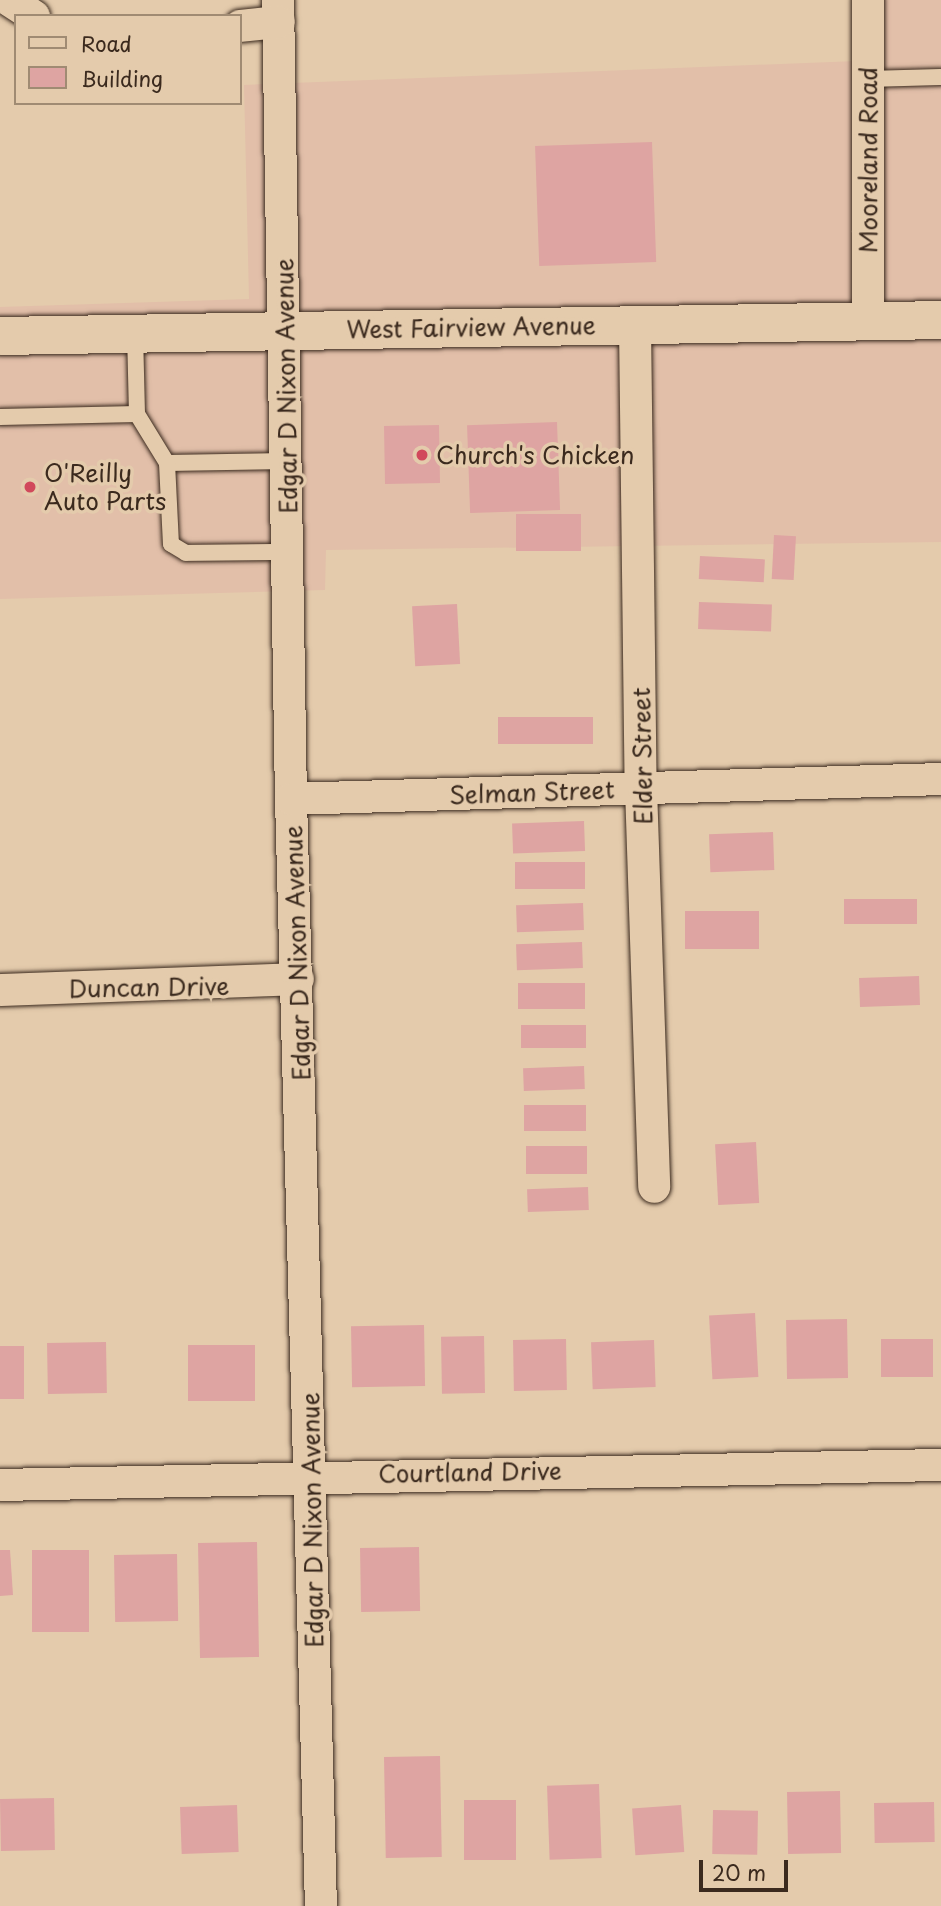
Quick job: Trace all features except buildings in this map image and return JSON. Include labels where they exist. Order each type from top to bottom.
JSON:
[{"type":"main road","name":"West Fairview Avenue","points":[[0,336],[941,320]]},
{"type":"street","points":[[9,0],[31,14]]},
{"type":"street","name":"Mooreland Road","points":[[868,0],[868,320]]},
{"type":"street","points":[[242,25],[279,11]]},
{"type":"street","name":"Edgar D Nixon Avenue","points":[[279,11],[292,799],[321,1906]]},
{"type":"street","name":"Elder Street","points":[[635,325],[641,788],[654,1187]]},
{"type":"street","name":"Selman Street","points":[[292,799],[941,779]]},
{"type":"street","name":"Duncan Drive","points":[[0,990],[298,979]]},
{"type":"street","name":"Courtland Drive","points":[[0,1485],[311,1475],[941,1465]]},
{"type":"lane","points":[[867,79],[941,77]]},
{"type":"lane","points":[[135,333],[137,414],[167,463],[171,544],[186,553],[289,552]]},
{"type":"lane","points":[[0,417],[137,414]]},
{"type":"lane","points":[[167,463],[287,461]]},
{"type":"shaded area","points":[[882,0],[941,0],[941,542],[326,550],[325,590],[0,599],[0,307],[249,299],[244,85],[882,60]]},
{"type":"place","name":"Church's Chicken","points":[[422,455]]},
{"type":"place","name":"O'Reilly Auto Parts","points":[[30,487]]}]
